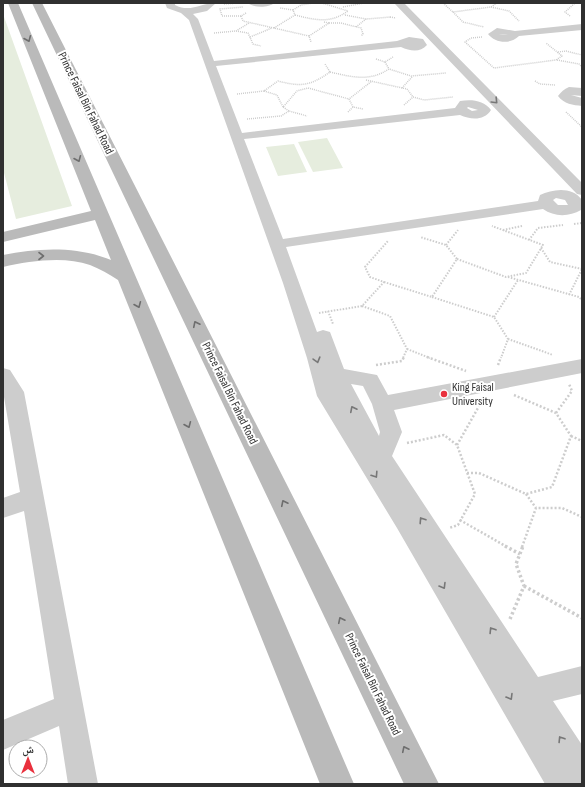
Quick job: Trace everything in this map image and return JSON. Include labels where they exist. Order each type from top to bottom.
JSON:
[{"type":"main road","points":[[13,3],[337,784]]},
{"type":"main road","name":"Prince Faisal Bin Fahad Road","points":[[37,3],[422,784]]},
{"type":"main road","points":[[3,237],[101,214]]},
{"type":"main road","points":[[3,261],[22,256],[58,256],[92,260],[126,276]]},
{"type":"street","points":[[251,5],[269,3]]},
{"type":"street","points":[[399,3],[582,191]]},
{"type":"street","points":[[408,3],[582,175]]},
{"type":"street","points":[[200,5],[222,63],[246,136],[288,243],[322,312],[337,375],[364,430],[582,772]]},
{"type":"street","points":[[200,5],[193,19],[291,283],[317,358],[327,396],[409,528],[562,784]]},
{"type":"street","points":[[513,34],[582,27]]},
{"type":"street","points":[[222,63],[402,44]]},
{"type":"street","points":[[582,92],[569,91],[564,96],[569,100],[582,102]]},
{"type":"street","points":[[246,136],[462,111]]},
{"type":"street","points":[[288,243],[546,204]]},
{"type":"street","points":[[382,404],[582,366]]},
{"type":"street","points":[[3,375],[14,392],[83,784]]},
{"type":"street","points":[[337,375],[370,380],[382,404],[392,432],[381,457]]},
{"type":"street","points":[[3,508],[33,498]]},
{"type":"street","points":[[532,693],[582,680]]},
{"type":"street","points":[[3,735],[70,707]]},
{"type":"path","points":[[200,5],[240,3]]},
{"type":"path","points":[[293,10],[301,5],[313,3]]},
{"type":"path","points":[[322,3],[348,11],[338,20],[323,22]]},
{"type":"path","points":[[342,8],[348,5],[364,3]]},
{"type":"path","points":[[443,3],[453,12],[491,7],[497,3]]},
{"type":"path","points":[[571,16],[565,12],[575,3]]},
{"type":"path","points":[[240,16],[238,14],[222,16],[220,9],[251,5]]},
{"type":"path","points":[[250,37],[256,36],[273,28],[309,36],[329,23],[295,15]]},
{"type":"path","points":[[344,15],[366,19],[411,15]]},
{"type":"path","points":[[356,27],[366,19]]},
{"type":"path","points":[[236,31],[250,23]]},
{"type":"path","points":[[222,63],[214,33],[236,31],[248,34],[253,44],[265,47]]},
{"type":"path","points":[[306,45],[312,41],[309,36]]},
{"type":"path","points":[[558,52],[566,51],[582,55]]},
{"type":"path","points":[[385,62],[394,56]]},
{"type":"path","points":[[372,58],[385,62],[389,69],[413,76],[446,72],[452,74]]},
{"type":"path","points":[[556,60],[579,64],[582,67]]},
{"type":"path","points":[[320,63],[326,64],[330,72]]},
{"type":"path","points":[[363,79],[380,77],[389,69]]},
{"type":"path","points":[[283,107],[297,91],[308,88],[330,72],[407,89],[413,97],[424,100],[457,97]]},
{"type":"path","points":[[402,88],[413,76]]},
{"type":"path","points":[[264,92],[278,81],[296,86],[314,84]]},
{"type":"path","points":[[349,99],[372,81]]},
{"type":"path","points":[[308,88],[349,99],[353,107]]},
{"type":"path","points":[[238,94],[264,92],[277,95],[283,107],[290,111],[309,116]]},
{"type":"path","points":[[400,109],[413,97]]},
{"type":"path","points":[[353,107],[366,110]]},
{"type":"path","points":[[345,115],[353,107]]},
{"type":"path","points":[[245,114],[248,120],[281,116],[290,111]]},
{"type":"path","points":[[529,240],[538,228],[582,223]]},
{"type":"path","points":[[491,226],[543,245],[541,248],[550,262],[582,269],[569,294]]},
{"type":"path","points":[[502,230],[522,226]]},
{"type":"path","points":[[446,245],[460,228]]},
{"type":"path","points":[[416,235],[446,245],[457,259],[506,277],[569,294],[582,300]]},
{"type":"path","points":[[392,236],[365,267],[370,277],[494,317],[508,340],[558,357]]},
{"type":"path","points":[[506,277],[526,274],[541,248]]},
{"type":"path","points":[[432,296],[457,259]]},
{"type":"path","points":[[494,317],[518,280]]},
{"type":"path","points":[[362,306],[384,282]]},
{"type":"path","points":[[322,312],[362,306],[390,316],[407,349],[466,371]]},
{"type":"path","points":[[322,312],[334,326]]},
{"type":"path","points":[[497,368],[508,340]]},
{"type":"path","points":[[372,366],[402,361],[407,349]]},
{"type":"path","points":[[556,413],[572,391],[565,379]]},
{"type":"path","points":[[511,394],[556,413],[571,436],[582,441]]},
{"type":"path","points":[[457,445],[484,398]]},
{"type":"path","points":[[400,444],[444,435],[457,445],[475,494],[458,526],[448,528]]},
{"type":"path","points":[[526,494],[552,487],[571,436]]},
{"type":"path","points":[[467,474],[479,473],[526,494],[536,508]]},
{"type":"path","points":[[536,508],[562,508],[582,517]]},
{"type":"path","points":[[536,508],[516,564],[524,586],[582,618]]},
{"type":"path","points":[[460,520],[520,554]]},
{"type":"green space","points":[[3,14],[72,206],[16,219],[3,169]]},
{"type":"green space","points":[[327,138],[343,168],[313,172],[298,142]]},
{"type":"green space","points":[[294,144],[307,172],[278,176],[266,147]]},
{"type":"place","name":"King Faisal University","points":[[444,394]]}]
